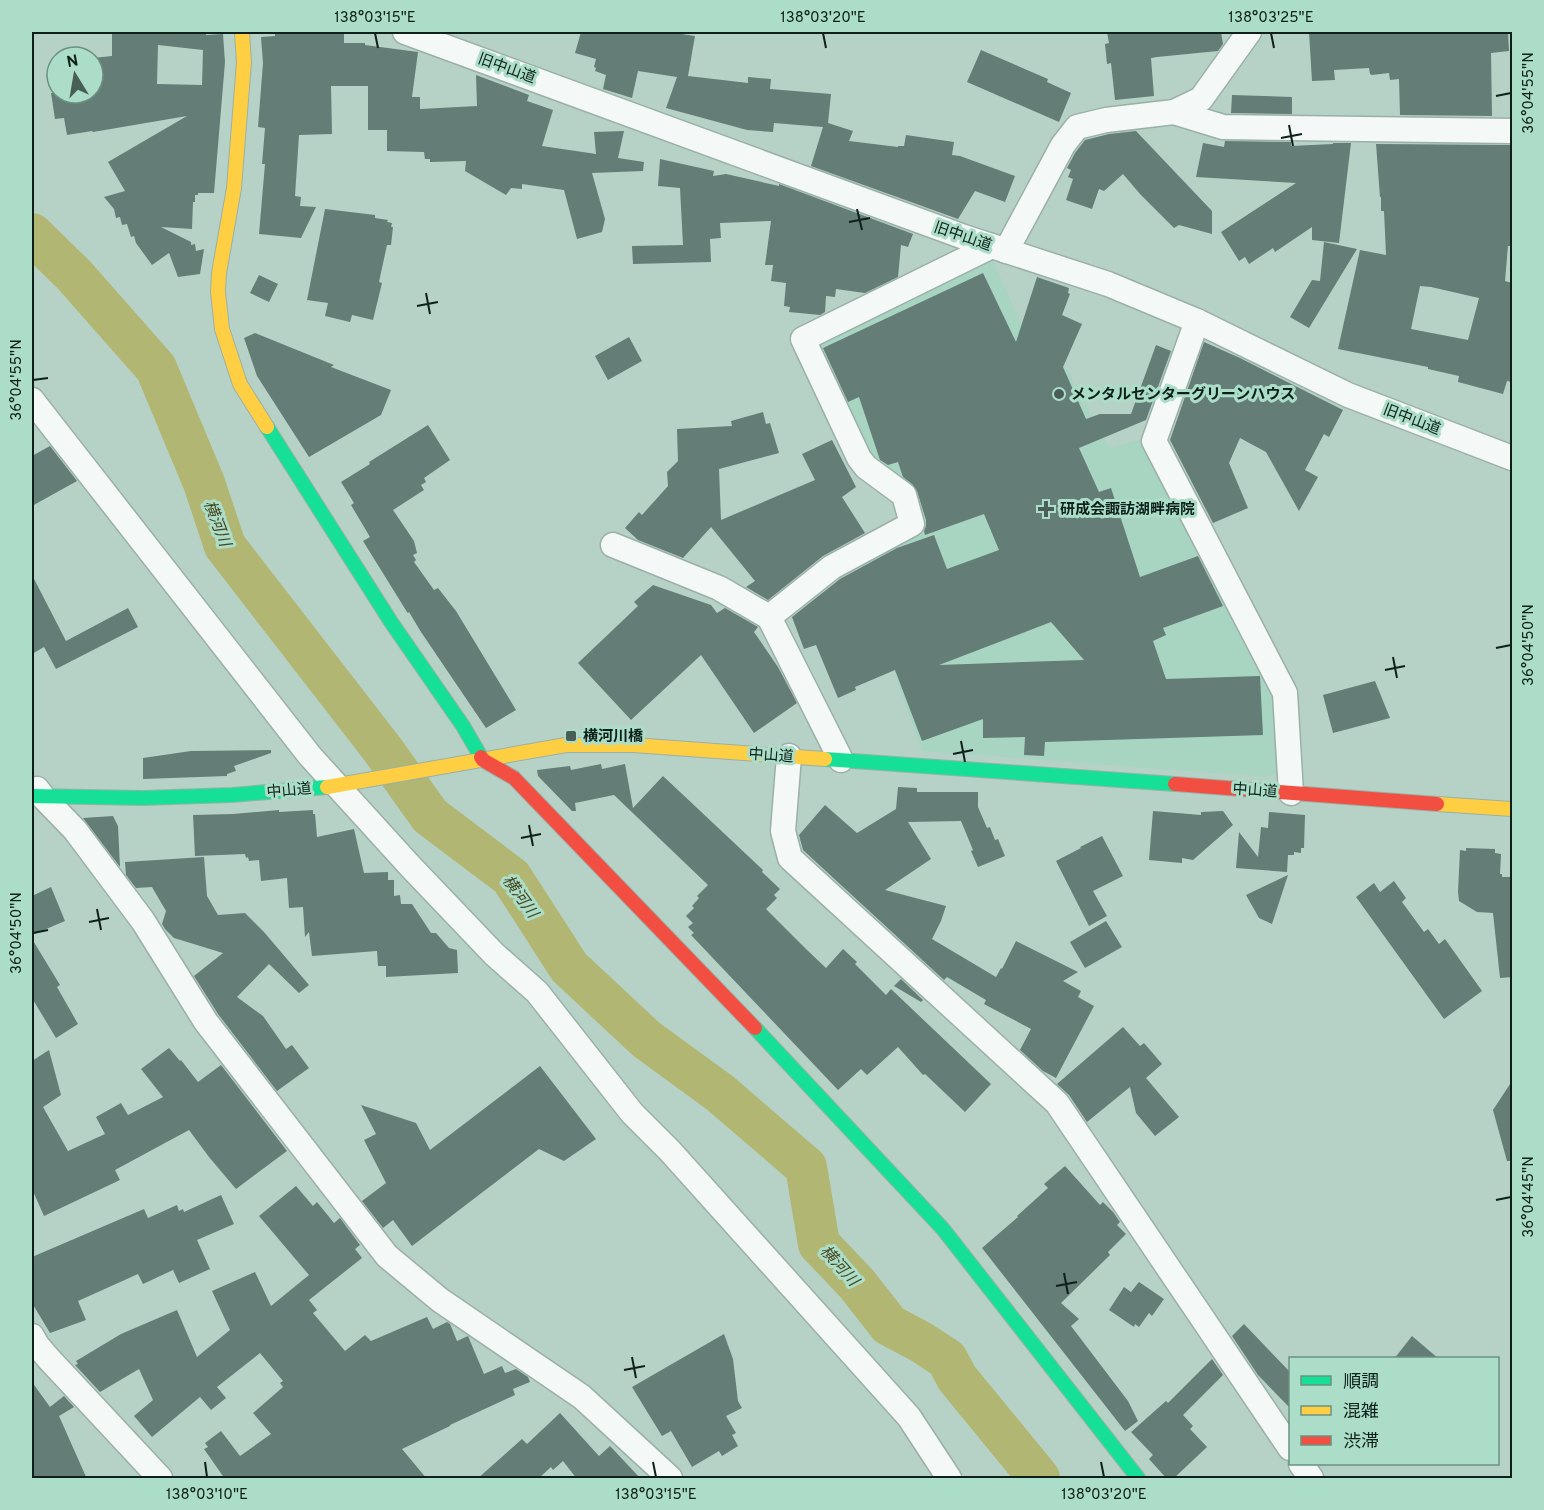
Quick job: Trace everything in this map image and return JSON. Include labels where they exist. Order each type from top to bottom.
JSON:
[{"type":"main road","points":[[242,32],[244,62],[234,188],[219,273],[218,292],[222,329],[240,384],[390,622],[463,726],[483,760],[514,778],[728,1000],[943,1229],[1138,1479]]},
{"type":"main road","name":"中山道","points":[[35,791],[143,798],[232,795],[342,785],[566,745],[633,745],[1512,809]]},
{"type":"street","name":"旧中山道","points":[[405,32],[942,229],[1108,284],[1197,321],[1348,395],[1512,458]]},
{"type":"street","points":[[769,617],[832,567],[912,524],[904,495],[866,467],[859,458],[803,339],[999,249],[1063,145],[1077,127],[1106,120],[1174,112],[1201,99],[1249,32]]},
{"type":"street","points":[[1174,112],[1223,127],[1512,131]]},
{"type":"street","points":[[1197,321],[1154,441],[1285,693],[1291,793]]},
{"type":"street","points":[[32,400],[299,743],[342,785],[410,866],[494,954],[537,992],[632,1113],[670,1151],[909,1417],[949,1479]]},
{"type":"street","points":[[613,545],[719,588],[769,617],[841,760]]},
{"type":"street","points":[[789,756],[783,831],[790,858],[1057,1103],[1289,1447]]},
{"type":"street","points":[[35,791],[75,830],[143,921],[206,1022],[387,1256],[440,1300],[582,1397],[670,1479]]},
{"type":"street","points":[[32,1336],[37,1345],[40,1364],[160,1479]]},
{"type":"street","points":[[1302,1465],[1311,1479]]},
{"type":"shaded area","name":"研成会諏訪湖畔病院","points":[[990,255],[1030,342],[1052,342],[1109,448],[1142,439],[1145,450],[1210,564],[1269,685],[1275,709],[1277,773],[1266,777],[922,751],[856,563],[918,528],[874,465],[814,337]]},
{"type":"building","points":[[112,32],[223,34],[225,62],[214,193],[195,195],[192,229],[161,227],[191,242],[191,245],[195,244],[196,251],[204,249],[200,274],[178,277],[169,253],[152,265],[136,243],[134,236],[131,237],[127,224],[122,225],[120,217],[116,218],[114,209],[104,197],[125,191],[108,162],[187,116],[67,135],[64,118],[55,119],[53,105],[105,105],[105,57],[112,56]],"holes":[[[158,45],[203,50],[202,85],[157,84]]]},
{"type":"building","points":[[275,32],[344,32],[344,43],[365,43],[365,45],[418,52],[412,97],[420,97],[420,109],[477,106],[476,75],[529,95],[527,101],[553,110],[542,146],[596,154],[594,132],[624,131],[618,158],[644,162],[643,171],[592,173],[605,219],[602,232],[577,239],[564,190],[522,184],[522,189],[511,188],[506,195],[465,171],[466,161],[430,162],[430,159],[425,159],[424,152],[387,151],[387,130],[368,130],[368,86],[331,86],[332,134],[299,135],[295,196],[301,197],[300,206],[316,207],[301,238],[259,234],[265,164],[262,164],[265,128],[258,127],[263,63],[261,37],[275,36]]},
{"type":"building","points":[[581,32],[668,32],[695,36],[688,76],[748,83],[748,77],[771,79],[770,89],[831,94],[828,123],[853,131],[849,141],[898,147],[904,146],[906,135],[954,142],[952,155],[1015,176],[1005,202],[975,191],[958,219],[811,166],[823,127],[774,123],[773,132],[747,130],[666,108],[677,77],[638,71],[632,98],[603,89],[606,75],[595,71],[596,59],[575,53]]},
{"type":"building","points":[[1107,32],[1221,32],[1223,44],[1218,51],[1151,58],[1154,96],[1115,100],[1111,63],[1107,64],[1105,44],[1109,43]]},
{"type":"building","points":[[1309,32],[1508,32],[1509,51],[1491,53],[1492,116],[1400,115],[1399,79],[1390,80],[1389,73],[1372,75],[1369,68],[1334,70],[1335,80],[1312,81]]},
{"type":"building","points":[[981,50],[1048,79],[1047,82],[1071,93],[1059,122],[967,82]]},
{"type":"building","points":[[1232,95],[1292,97],[1292,114],[1231,113]]},
{"type":"building","points":[[1136,131],[1212,211],[1212,234],[1179,225],[1174,228],[1123,174],[1104,191],[1099,189],[1092,209],[1066,200],[1073,179],[1068,177],[1071,170],[1067,168],[1085,140]]},
{"type":"building","points":[[1225,141],[1291,142],[1291,146],[1351,143],[1339,243],[1312,240],[1312,227],[1275,252],[1273,248],[1249,264],[1245,257],[1239,261],[1221,232],[1296,183],[1196,177],[1203,143],[1224,147]]},
{"type":"building","points":[[1376,144],[1510,145],[1512,246],[1508,246],[1505,281],[1512,283],[1512,382],[1507,381],[1503,394],[1458,382],[1459,376],[1428,369],[1428,367],[1338,349],[1360,250],[1386,255],[1384,211],[1381,211]],"holes":[[[1420,286],[1479,298],[1468,340],[1411,329]]]},
{"type":"building","points":[[660,159],[714,171],[713,176],[726,174],[779,186],[779,184],[913,234],[908,247],[901,245],[898,277],[865,293],[836,289],[835,297],[826,296],[825,312],[820,315],[789,312],[790,307],[784,306],[786,283],[771,281],[773,265],[765,265],[771,221],[720,223],[721,238],[710,239],[711,262],[633,264],[632,246],[683,245],[680,188],[658,186]]},
{"type":"building","points":[[325,209],[375,215],[375,218],[392,223],[391,245],[387,245],[379,282],[382,283],[373,320],[352,315],[350,322],[325,316],[328,303],[307,300]]},
{"type":"building","points":[[1324,242],[1357,249],[1309,328],[1290,317],[1312,280],[1320,281]]},
{"type":"building","name":"研成会諏訪湖畔病院","points":[[983,273],[1016,342],[1037,277],[1069,288],[1068,293],[1070,294],[1062,315],[1082,324],[1063,367],[1086,419],[1100,414],[1131,414],[1156,345],[1171,351],[1146,420],[1079,448],[1099,492],[1111,488],[1140,577],[1198,556],[1223,606],[1163,628],[1166,635],[1153,641],[1166,679],[1260,676],[1263,735],[1045,742],[1044,756],[1024,755],[1025,737],[983,738],[983,719],[922,741],[895,670],[855,687],[856,690],[838,698],[816,645],[804,649],[792,617],[840,579],[897,548],[934,535],[947,569],[999,550],[984,514],[925,535],[926,520],[917,491],[903,477],[898,462],[888,465],[880,460],[859,397],[848,402],[823,348]],"holes":[[[1051,622],[1084,660],[939,665]]]},
{"type":"building","points":[[259,275],[278,284],[269,302],[250,293]]},
{"type":"building","points":[[255,333],[334,365],[331,367],[391,390],[381,415],[309,457],[257,376],[244,338]]},
{"type":"building","points":[[629,337],[642,361],[608,380],[595,356]]},
{"type":"building","points":[[1204,342],[1343,410],[1329,437],[1324,434],[1305,470],[1318,477],[1299,511],[1266,452],[1240,438],[1229,463],[1248,508],[1213,523],[1170,440]]},
{"type":"building","points":[[763,412],[766,424],[770,423],[779,453],[719,469],[721,520],[815,480],[802,454],[832,440],[856,487],[842,497],[865,533],[823,556],[768,600],[746,587],[755,581],[711,527],[683,558],[638,540],[625,528],[639,512],[642,515],[668,486],[667,472],[678,461],[677,429],[732,426],[731,421]]},
{"type":"building","points":[[428,425],[450,460],[424,478],[426,482],[421,485],[424,490],[393,510],[414,541],[417,553],[413,555],[416,560],[414,562],[434,590],[438,588],[456,611],[516,710],[486,728],[407,612],[363,541],[370,537],[351,505],[354,503],[341,482]]},
{"type":"building","points":[[50,446],[77,481],[32,506],[32,456]]},
{"type":"building","points":[[32,575],[66,641],[128,608],[138,627],[56,669],[44,647],[32,654]]},
{"type":"building","points":[[653,585],[711,605],[717,613],[725,608],[758,627],[754,632],[778,667],[797,703],[754,733],[701,655],[631,720],[578,663],[638,606],[634,602]]},
{"type":"building","points":[[1375,681],[1390,718],[1333,733],[1323,695]]},
{"type":"building","points":[[271,750],[271,753],[234,766],[236,771],[227,776],[143,779],[143,758],[191,751]]},
{"type":"building","points":[[601,764],[602,769],[625,764],[633,808],[663,776],[763,870],[762,872],[780,889],[774,895],[777,898],[766,909],[826,968],[843,949],[886,995],[891,989],[991,1084],[965,1112],[925,1074],[923,1075],[898,1047],[867,1075],[861,1069],[838,1090],[691,935],[694,933],[688,927],[693,923],[686,916],[694,908],[692,906],[699,898],[697,896],[708,885],[614,795],[575,803],[576,811],[572,811],[538,776],[537,770],[570,766],[571,770]]},
{"type":"building","points":[[898,787],[917,788],[917,792],[978,792],[978,807],[987,828],[990,827],[995,840],[998,839],[1005,856],[978,867],[961,821],[908,822],[931,859],[885,890],[946,906],[932,939],[996,977],[1016,941],[1078,972],[1063,981],[1081,991],[1078,997],[1094,1006],[1056,1078],[1043,1071],[1020,1050],[1031,1029],[984,1004],[986,1000],[947,977],[944,980],[803,850],[799,835],[825,805],[857,833],[896,809]]},
{"type":"building","points":[[279,810],[279,812],[313,810],[317,837],[354,829],[364,873],[388,872],[388,880],[394,880],[394,896],[400,895],[401,904],[412,904],[431,933],[436,933],[449,948],[457,950],[458,973],[386,977],[386,966],[378,966],[377,951],[312,956],[309,932],[305,937],[303,907],[289,908],[287,878],[261,881],[259,860],[249,861],[245,854],[195,856],[193,815]]},
{"type":"building","points":[[1153,811],[1201,815],[1201,812],[1223,811],[1233,825],[1193,860],[1182,858],[1182,863],[1149,860]]},
{"type":"building","points":[[1269,812],[1305,815],[1304,848],[1301,848],[1301,853],[1294,852],[1294,855],[1288,855],[1287,872],[1236,868],[1239,832],[1258,857],[1261,827],[1268,828]]},
{"type":"building","points":[[113,816],[118,826],[120,867],[83,818]]},
{"type":"building","points":[[1102,836],[1123,876],[1093,891],[1107,916],[1089,926],[1056,861]]},
{"type":"building","points":[[1466,848],[1495,849],[1495,853],[1501,854],[1500,874],[1502,877],[1512,877],[1512,977],[1500,978],[1493,913],[1477,912],[1459,901],[1460,850],[1466,851]]},
{"type":"building","points":[[204,857],[207,896],[218,915],[245,913],[309,985],[299,993],[269,964],[237,997],[263,1016],[286,1049],[292,1045],[309,1068],[277,1091],[218,1014],[194,976],[223,953],[174,938],[162,924],[166,911],[152,887],[136,888],[126,875],[125,862]]},
{"type":"building","points":[[1288,875],[1272,924],[1259,918],[1246,895]]},
{"type":"building","points":[[1394,881],[1406,898],[1402,902],[1424,932],[1428,929],[1439,944],[1445,939],[1482,991],[1444,1019],[1356,897],[1374,883],[1380,892]]},
{"type":"building","points":[[51,887],[65,921],[32,935],[32,896]]},
{"type":"building","points":[[1106,921],[1122,947],[1085,968],[1070,942]]},
{"type":"building","points":[[32,939],[60,985],[57,987],[78,1024],[56,1038],[32,998]]},
{"type":"building","points":[[901,979],[923,1000],[921,1002],[894,986]]},
{"type":"building","points":[[1123,1027],[1140,1046],[1144,1043],[1162,1064],[1146,1078],[1179,1117],[1155,1136],[1136,1113],[1130,1087],[1087,1122],[1069,1095],[1057,1084]]},
{"type":"building","points":[[169,1048],[198,1082],[221,1065],[287,1151],[236,1189],[189,1130],[115,1170],[120,1180],[44,1216],[32,1189],[32,1061],[49,1050],[61,1095],[43,1107],[68,1151],[105,1134],[96,1117],[121,1103],[128,1115],[163,1097],[141,1069]]},
{"type":"building","points":[[540,1066],[596,1139],[564,1161],[539,1149],[412,1246],[393,1220],[383,1228],[362,1201],[386,1183],[364,1140],[376,1134],[361,1105],[416,1123],[430,1150]]},
{"type":"building","points":[[1512,1081],[1512,1161],[1507,1161],[1493,1110]]},
{"type":"building","points":[[1065,1166],[1100,1205],[1103,1202],[1113,1212],[1120,1222],[1117,1225],[1126,1234],[1108,1252],[1110,1255],[1061,1303],[1079,1319],[1071,1326],[1128,1401],[1138,1421],[1125,1431],[982,1248],[1048,1188],[1044,1184]]},
{"type":"building","points":[[296,1186],[313,1206],[317,1202],[334,1223],[340,1218],[360,1245],[355,1249],[362,1258],[309,1300],[317,1310],[313,1313],[345,1351],[365,1335],[371,1341],[427,1317],[433,1329],[447,1322],[450,1324],[457,1341],[468,1336],[484,1374],[502,1366],[505,1373],[516,1369],[528,1377],[530,1382],[513,1389],[515,1395],[402,1449],[427,1479],[225,1479],[204,1449],[208,1447],[205,1443],[221,1431],[240,1456],[271,1434],[253,1413],[283,1387],[280,1383],[283,1381],[260,1353],[217,1387],[226,1398],[211,1410],[200,1397],[152,1437],[134,1416],[153,1400],[139,1369],[100,1392],[75,1365],[78,1364],[76,1361],[121,1334],[177,1310],[197,1357],[230,1330],[212,1291],[255,1272],[271,1306],[309,1275],[259,1216]]},
{"type":"building","points":[[221,1195],[234,1224],[197,1240],[210,1269],[179,1283],[173,1270],[143,1284],[138,1274],[78,1301],[86,1320],[50,1333],[32,1303],[32,1257],[144,1209],[148,1218],[177,1205],[179,1211],[183,1209],[184,1212]]},
{"type":"building","points":[[1139,1282],[1164,1299],[1152,1316],[1149,1313],[1139,1327],[1135,1324],[1134,1327],[1109,1310],[1124,1287],[1131,1292]]},
{"type":"building","points":[[1244,1324],[1289,1371],[1289,1407],[1258,1375],[1232,1336]]},
{"type":"building","points":[[724,1334],[733,1359],[738,1401],[742,1408],[726,1416],[736,1433],[732,1435],[738,1446],[722,1456],[719,1451],[692,1467],[671,1431],[662,1436],[632,1387]]},
{"type":"building","points":[[1412,1336],[1437,1357],[1396,1357]]},
{"type":"building","points":[[1212,1359],[1223,1375],[1183,1415],[1193,1426],[1190,1429],[1207,1447],[1173,1479],[1167,1479],[1149,1459],[1153,1455],[1131,1432],[1166,1401],[1168,1403]]},
{"type":"building","points":[[32,1382],[50,1407],[64,1396],[74,1407],[59,1416],[87,1479],[32,1479]]},
{"type":"building","points":[[560,1413],[599,1456],[610,1446],[641,1479],[577,1479],[563,1461],[553,1470],[551,1467],[538,1479],[477,1479],[522,1439],[527,1444]]},
{"type":"waterway","name":"横河川","points":[[32,234],[74,275],[156,368],[204,483],[225,546],[383,750],[430,816],[511,877],[569,967],[646,1039],[720,1093],[806,1167],[819,1244],[857,1284],[889,1325],[947,1359],[957,1378],[1039,1478]]},
{"type":"traffic: fast","points":[[267,427],[391,622],[463,726],[481,757]]},
{"type":"traffic: fast","points":[[825,759],[1175,784]]},
{"type":"traffic: fast","points":[[32,796],[143,798],[232,795],[327,787]]},
{"type":"traffic: fast","points":[[755,1028],[943,1229],[1138,1478]]},
{"type":"traffic: slow","points":[[242,32],[244,62],[234,188],[219,273],[218,292],[222,329],[240,384],[267,427]]},
{"type":"traffic: slow","points":[[327,787],[566,745],[633,745],[825,759]]},
{"type":"traffic: slow","points":[[1437,804],[1512,809]]},
{"type":"traffic: jam","points":[[481,757],[514,778],[755,1028]]},
{"type":"traffic: jam","points":[[1175,784],[1437,804]]},
{"type":"place","name":"メンタルセンターグリーンハウス","points":[[1059,394]]},
{"type":"place","name":"研成会諏訪湖畔病院","points":[[1046,509]]},
{"type":"place","name":"横河川橋","points":[[571,736]]}]
